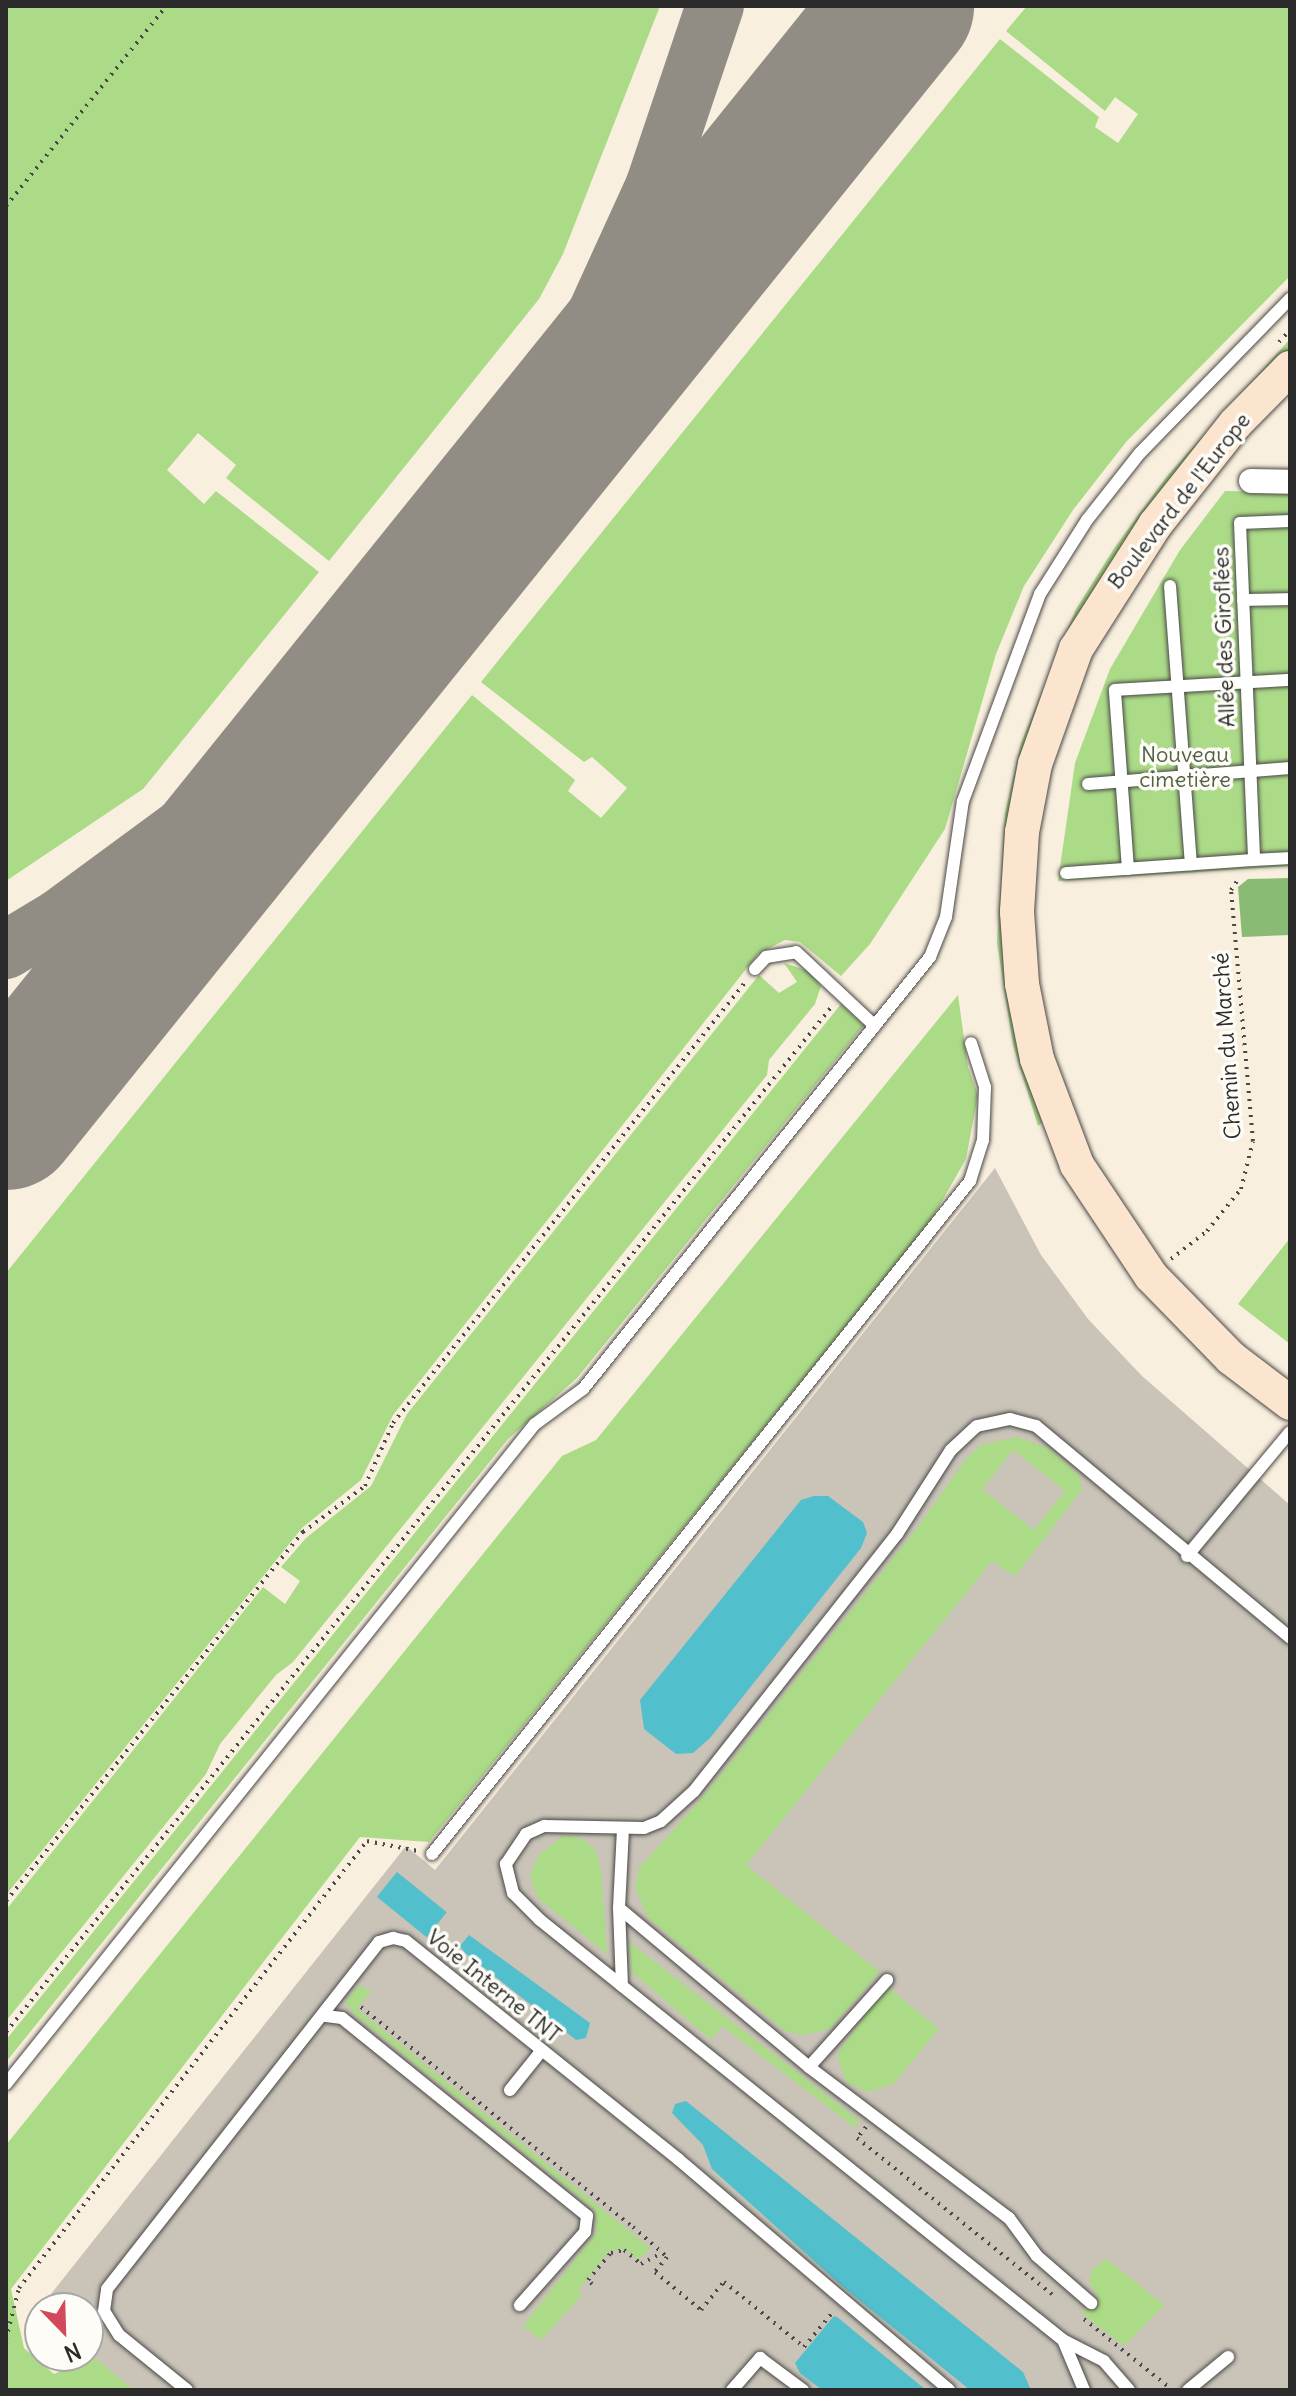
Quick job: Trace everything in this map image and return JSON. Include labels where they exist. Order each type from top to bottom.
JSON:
[{"type":"main road","name":"Boulevard de l'Europe","points":[[1282,371],[1192,477],[1097,611],[1046,725],[1022,832],[1019,952],[1027,1018],[1042,1079],[1077,1165],[1151,1276],[1231,1358],[1290,1403]]},
{"type":"street","points":[[1251,481],[1290,482]]},
{"type":"lane","points":[[6,2084],[535,1424],[583,1389],[930,957],[946,917],[963,801],[1040,594],[1087,520],[1140,453],[1290,299]]},
{"type":"lane","name":"Allée des Giroflées","points":[[1254,860],[1244,682],[1240,523],[1290,521]]},
{"type":"lane","points":[[1170,586],[1191,864]]},
{"type":"lane","points":[[1243,600],[1290,599]]},
{"type":"lane","points":[[1128,869],[1115,690],[1290,680]]},
{"type":"lane","points":[[1088,784],[1290,768]]},
{"type":"lane","points":[[1066,873],[1290,858]]},
{"type":"lane","points":[[755,969],[766,957],[796,952],[875,1026]]},
{"type":"lane","points":[[432,1854],[970,1181],[983,1140],[985,1087],[971,1043]]},
{"type":"lane","points":[[1129,2390],[1104,2361],[1063,2340],[523,1905],[506,1879],[513,1850],[526,1834],[544,1826],[623,1829],[661,1821],[694,1791],[897,1534],[951,1450],[977,1426],[1010,1419],[1036,1426],[1187,1556],[1290,1638]]},
{"type":"lane","points":[[1187,1556],[1290,1432]]},
{"type":"lane","points":[[622,1986],[619,1908],[623,1829]]},
{"type":"lane","points":[[619,1908],[809,2067],[1009,2218],[1037,2256],[1091,2303]]},
{"type":"lane","name":"Voie Interne TNT","points":[[187,2390],[119,2335],[104,2311],[107,2289],[326,2016],[379,1942],[400,1938],[730,2202],[842,2302],[949,2390]]},
{"type":"lane","points":[[809,2067],[887,1980]]},
{"type":"lane","points":[[326,2016],[346,2021],[587,2216],[585,2232],[520,2305]]},
{"type":"lane","points":[[510,2090],[542,2050]]},
{"type":"lane","points":[[1063,2340],[1084,2390]]},
{"type":"lane","points":[[1194,2388],[1228,2357]]},
{"type":"lane","points":[[732,2390],[760,2358],[803,2390]]},
{"type":"path","points":[[6,206],[166,6]]},
{"type":"path","points":[[1282,371],[1290,330]]},
{"type":"path","name":"Chemin du Marché","points":[[1151,1276],[1207,1231],[1241,1189],[1253,1141],[1231,890],[1245,875]]},
{"type":"path","points":[[6,1901],[303,1532],[365,1486],[393,1423],[755,969]]},
{"type":"path","points":[[6,2032],[842,994]]},
{"type":"path","points":[[6,2339],[19,2288],[367,1841],[432,1854]]},
{"type":"path","points":[[361,2007],[667,2257],[655,2272],[701,2310],[724,2282],[804,2347],[842,2302]]},
{"type":"path","points":[[874,2116],[857,2138],[1055,2297]]},
{"type":"path","points":[[644,2238],[649,2231]]},
{"type":"path","points":[[592,2284],[588,2280],[611,2253],[624,2250],[641,2264],[662,2253]]},
{"type":"path","points":[[1080,2316],[1172,2390]]},
{"type":"shaded area","points":[[995,1168],[1041,1255],[1088,1319],[1142,1376],[1290,1505],[1290,2390],[113,2390],[90,2372],[104,2372],[104,2292],[53,2292],[406,1846],[435,1870]]},
{"type":"green space","points":[[6,6],[660,6],[563,254],[539,299],[329,561],[226,478],[236,465],[198,433],[167,470],[204,504],[216,491],[319,572],[143,789],[6,881]]},
{"type":"green space","points":[[1027,6],[1290,6],[1290,276],[1126,442],[1073,510],[1024,586],[996,654],[945,829],[870,944],[841,976],[800,942],[785,940],[758,954],[393,1415],[361,1480],[302,1528],[6,1895],[6,1273],[472,695],[575,780],[568,791],[601,818],[627,788],[592,757],[584,762],[481,682],[1000,39],[1099,117],[1095,127],[1118,143],[1138,114],[1115,97],[1105,111],[1006,31]]},
{"type":"green space","points":[[1290,339],[1290,349],[1187,463],[1016,793],[1044,1121],[1038,1126],[1013,1045],[997,943],[1005,813],[1021,743],[1076,609],[1115,547],[1167,476]]},
{"type":"green space","name":"Nouveau cimetière","points":[[1225,491],[1289,492],[1290,866],[1058,881],[1075,763],[1110,669],[1180,550]]},
{"type":"green space","points":[[1290,878],[1290,935],[1242,937],[1238,887],[1248,879]]},
{"type":"green space","points":[[784,963],[809,971],[821,986],[815,1004],[769,1060],[767,1075],[293,1662],[276,1675],[220,1744],[206,1774],[6,2021],[6,1910],[263,1587],[285,1604],[300,1581],[281,1567],[306,1538],[371,1486],[407,1414],[759,975],[779,993],[797,982]]},
{"type":"green space","points":[[958,995],[968,1067],[978,1095],[966,1159],[930,1222],[429,1842],[360,1837],[11,2289],[24,2348],[24,2372],[104,2372],[104,2365],[134,2390],[6,2390],[6,2145],[562,1456],[596,1440]]},
{"type":"green space","points":[[841,1004],[864,1025],[577,1378],[508,1439],[6,2062],[6,2040]]},
{"type":"green space","points":[[1290,1238],[1290,1344],[1238,1304]]},
{"type":"green space","points":[[1017,1437],[1048,1448],[1080,1476],[1082,1490],[1015,1576],[992,1561],[746,1865],[880,1972],[830,2029],[804,2035],[785,2031],[648,1918],[635,1887],[639,1868],[702,1798],[917,1528],[966,1459],[981,1445]],"holes":[[[1013,1450],[1065,1491],[1034,1530],[982,1489]]]},
{"type":"green space","points":[[564,1835],[582,1839],[595,1849],[601,1871],[607,1954],[538,1898],[530,1876],[538,1856]]},
{"type":"green space","points":[[628,1941],[860,2121],[854,2127],[722,2026],[711,2040],[632,1972]]},
{"type":"green space","points":[[359,1985],[371,1991],[357,2009],[650,2248],[639,2260],[625,2249],[609,2251],[578,2290],[583,2294],[541,2340],[523,2326],[596,2233],[595,2210],[350,2011],[353,2007],[347,2007],[346,2001]]},
{"type":"green space","points":[[885,1985],[939,2029],[893,2084],[868,2092],[846,2082],[837,2055]]},
{"type":"green space","points":[[1107,2259],[1164,2305],[1124,2346],[1082,2314],[1098,2295],[1089,2284],[1092,2269]]},
{"type":"water","points":[[828,1496],[863,1522],[867,1533],[861,1548],[710,1738],[693,1753],[676,1754],[644,1729],[640,1700],[801,1500]]},
{"type":"water","points":[[397,1872],[447,1912],[427,1937],[377,1897]]},
{"type":"water","points":[[469,1935],[590,2023],[586,2038],[576,2040],[465,1953],[460,1946]]},
{"type":"water","points":[[686,2101],[1023,2372],[1031,2390],[970,2390],[843,2287],[712,2169],[703,2145],[672,2113],[675,2104]]},
{"type":"water","points":[[834,2316],[926,2390],[822,2390],[800,2373],[795,2363]]},
{"type":"taxiway","points":[[6,950],[59,918],[195,818],[311,715],[405,621],[522,448],[591,325],[654,187],[715,6]]},
{"type":"runway","points":[[6,1117],[901,6]]}]
